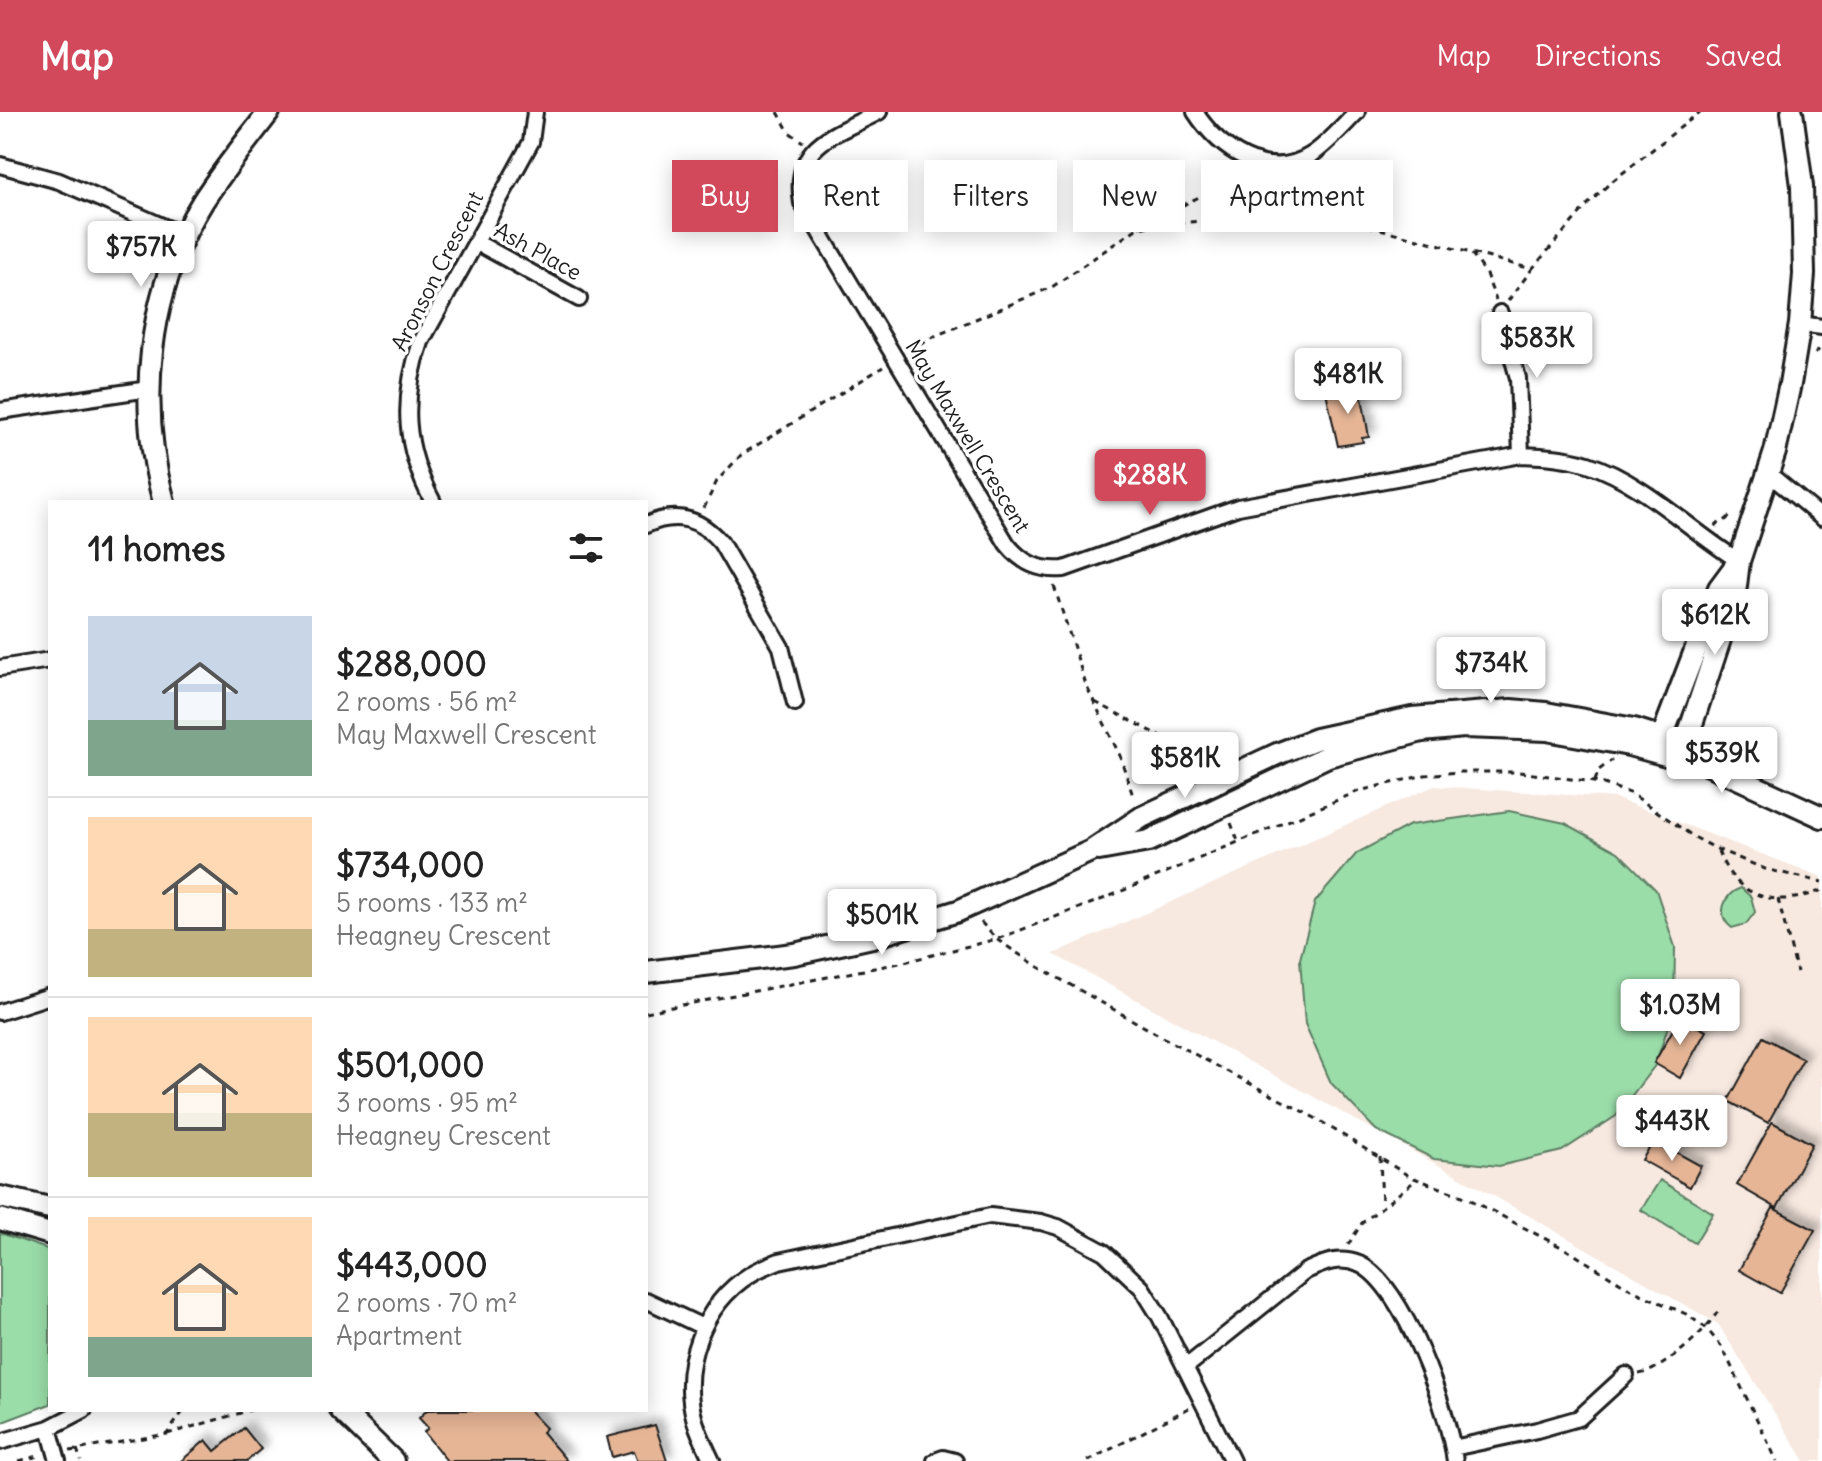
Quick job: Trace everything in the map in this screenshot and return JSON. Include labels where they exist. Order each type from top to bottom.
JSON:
[{"type":"street","points":[[163,500],[156,472],[149,389],[163,287],[203,201],[269,112]]},
{"type":"street","name":"Aronson Crescent","points":[[432,500],[410,440],[407,406],[410,373],[421,342],[531,142],[535,112]]},
{"type":"street","points":[[813,150],[819,143],[879,112]]},
{"type":"street","points":[[1195,112],[1222,145],[1251,160]]},
{"type":"street","points":[[1300,160],[1318,149],[1357,112]]},
{"type":"street","points":[[1683,752],[1735,594],[1739,561],[1782,430],[1800,324],[1804,224],[1792,112]]},
{"type":"street","name":"May Maxwell Crescent","points":[[813,150],[800,174],[802,203],[1007,544],[1016,556],[1035,567],[1050,570]]},
{"type":"street","points":[[0,165],[59,181],[185,236]]},
{"type":"street","name":"Ash Place","points":[[476,242],[579,299]]},
{"type":"street","points":[[1500,313],[1518,378],[1521,455]]},
{"type":"street","points":[[1800,324],[1822,327]]},
{"type":"street","points":[[0,411],[149,389]]},
{"type":"street","points":[[1050,570],[1064,569],[1238,507],[1521,455],[1554,456],[1587,464],[1619,477],[1739,561]]},
{"type":"street","points":[[1769,474],[1822,518]]},
{"type":"street","points":[[648,524],[670,516],[699,523],[721,543],[781,647],[795,703]]},
{"type":"street","points":[[1658,745],[1719,588],[1739,561]]},
{"type":"street","points":[[0,668],[48,660]]},
{"type":"street","points":[[648,972],[794,954],[877,936],[974,904],[1091,851],[1142,817],[1277,754],[1326,747],[1420,724],[1511,710],[1634,729],[1658,745],[1683,752],[1822,817]]},
{"type":"street","points":[[0,1012],[48,997]]},
{"type":"street","points":[[0,1197],[48,1208]]},
{"type":"street","points":[[712,1461],[695,1420],[690,1387],[693,1356],[703,1327],[728,1292],[751,1274],[779,1261],[958,1221],[1007,1217],[1058,1227],[1104,1252],[1142,1288],[1186,1367],[1232,1461]]},
{"type":"street","points":[[0,1219],[48,1233]]},
{"type":"street","points":[[1186,1367],[1306,1271],[1328,1261],[1342,1260],[1357,1263],[1371,1271],[1397,1306],[1431,1375],[1454,1454],[1579,1418],[1626,1375]]},
{"type":"street","points":[[648,1301],[703,1327]]},
{"type":"street","points":[[0,1442],[49,1428],[80,1412]]},
{"type":"street","points":[[343,1412],[393,1461]]},
{"type":"street","points":[[49,1428],[57,1457]]},
{"type":"street","points":[[935,1461],[943,1458],[955,1461]]},
{"type":"path","points":[[778,112],[789,132],[813,150]]},
{"type":"path","points":[[1500,313],[1532,269],[1588,204],[1700,112]]},
{"type":"path","points":[[1185,204],[1227,181],[1245,157]]},
{"type":"path","points":[[1393,231],[1532,269]]},
{"type":"path","points":[[699,523],[717,481],[741,455],[935,336],[1052,287],[1132,232]]},
{"type":"path","points":[[1469,252],[1485,272],[1500,313]]},
{"type":"path","points":[[1812,363],[1822,346]]},
{"type":"path","points":[[1710,543],[1717,524],[1736,511]]},
{"type":"path","points":[[1050,570],[1086,685],[1120,756],[1136,806]]},
{"type":"path","points":[[1095,702],[1176,744],[1211,769]]},
{"type":"path","points":[[1595,781],[1599,770],[1612,761]]},
{"type":"path","points":[[648,1012],[900,963],[996,939],[1103,899],[1315,808],[1379,784],[1425,775],[1460,772],[1544,773],[1595,781],[1632,794],[1694,837],[1719,850],[1765,869],[1822,882]]},
{"type":"path","points":[[1719,850],[1718,853],[1742,888],[1753,895],[1796,898],[1822,890]]},
{"type":"path","points":[[1778,899],[1797,972]]},
{"type":"path","points":[[974,904],[980,921],[996,939],[1037,966],[1153,1032],[1281,1099],[1416,1180],[1465,1197],[1567,1250],[1634,1291],[1686,1314],[1706,1328],[1722,1347],[1777,1461]]},
{"type":"path","points":[[1380,1157],[1382,1205]]},
{"type":"path","points":[[1342,1260],[1356,1231],[1382,1205],[1416,1180]]},
{"type":"path","points":[[1626,1375],[1650,1373],[1706,1328],[1718,1311]]},
{"type":"path","points":[[1088,1461],[1203,1401]]},
{"type":"path","points":[[167,1434],[183,1412]]},
{"type":"path","points":[[19,1461],[57,1457],[77,1449],[167,1434],[244,1412]]},
{"type":"path","points":[[77,1449],[81,1461]]},
{"type":"shaded area","points":[[1434,786],[1615,798],[1822,877],[1822,1461],[1805,1461],[1718,1324],[1478,1187],[1053,954]]},
{"type":"green space","points":[[1509,811],[1565,823],[1618,852],[1656,890],[1675,947],[1674,1007],[1656,1064],[1616,1116],[1562,1151],[1499,1166],[1434,1159],[1376,1130],[1331,1083],[1305,1024],[1300,959],[1315,902],[1357,853],[1410,825]]},
{"type":"green space","points":[[1741,888],[1751,897],[1755,912],[1746,924],[1732,928],[1724,918],[1724,906],[1730,895]]},
{"type":"green space","points":[[1660,1180],[1713,1213],[1695,1243],[1641,1210]]},
{"type":"green space","points":[[0,1233],[48,1249],[48,1405],[0,1423]]},
{"type":"building","points":[[1360,386],[1369,437],[1362,438],[1363,442],[1338,446],[1326,392]]},
{"type":"building","points":[[1680,1017],[1706,1031],[1680,1078],[1654,1063]]},
{"type":"building","points":[[1763,1037],[1803,1059],[1768,1123],[1728,1101]]},
{"type":"building","points":[[1772,1122],[1812,1144],[1777,1208],[1737,1185]]},
{"type":"building","points":[[1654,1140],[1701,1166],[1690,1187],[1642,1160]]},
{"type":"building","points":[[1773,1208],[1815,1230],[1780,1293],[1739,1270]]},
{"type":"building","points":[[425,1412],[531,1412],[546,1428],[542,1432],[567,1461],[447,1461],[424,1432],[428,1428],[419,1418]]},
{"type":"building","points":[[655,1425],[667,1461],[638,1461],[634,1451],[612,1457],[607,1437]]},
{"type":"building","points":[[244,1428],[261,1449],[247,1461],[181,1461],[206,1440],[215,1451]]}]
